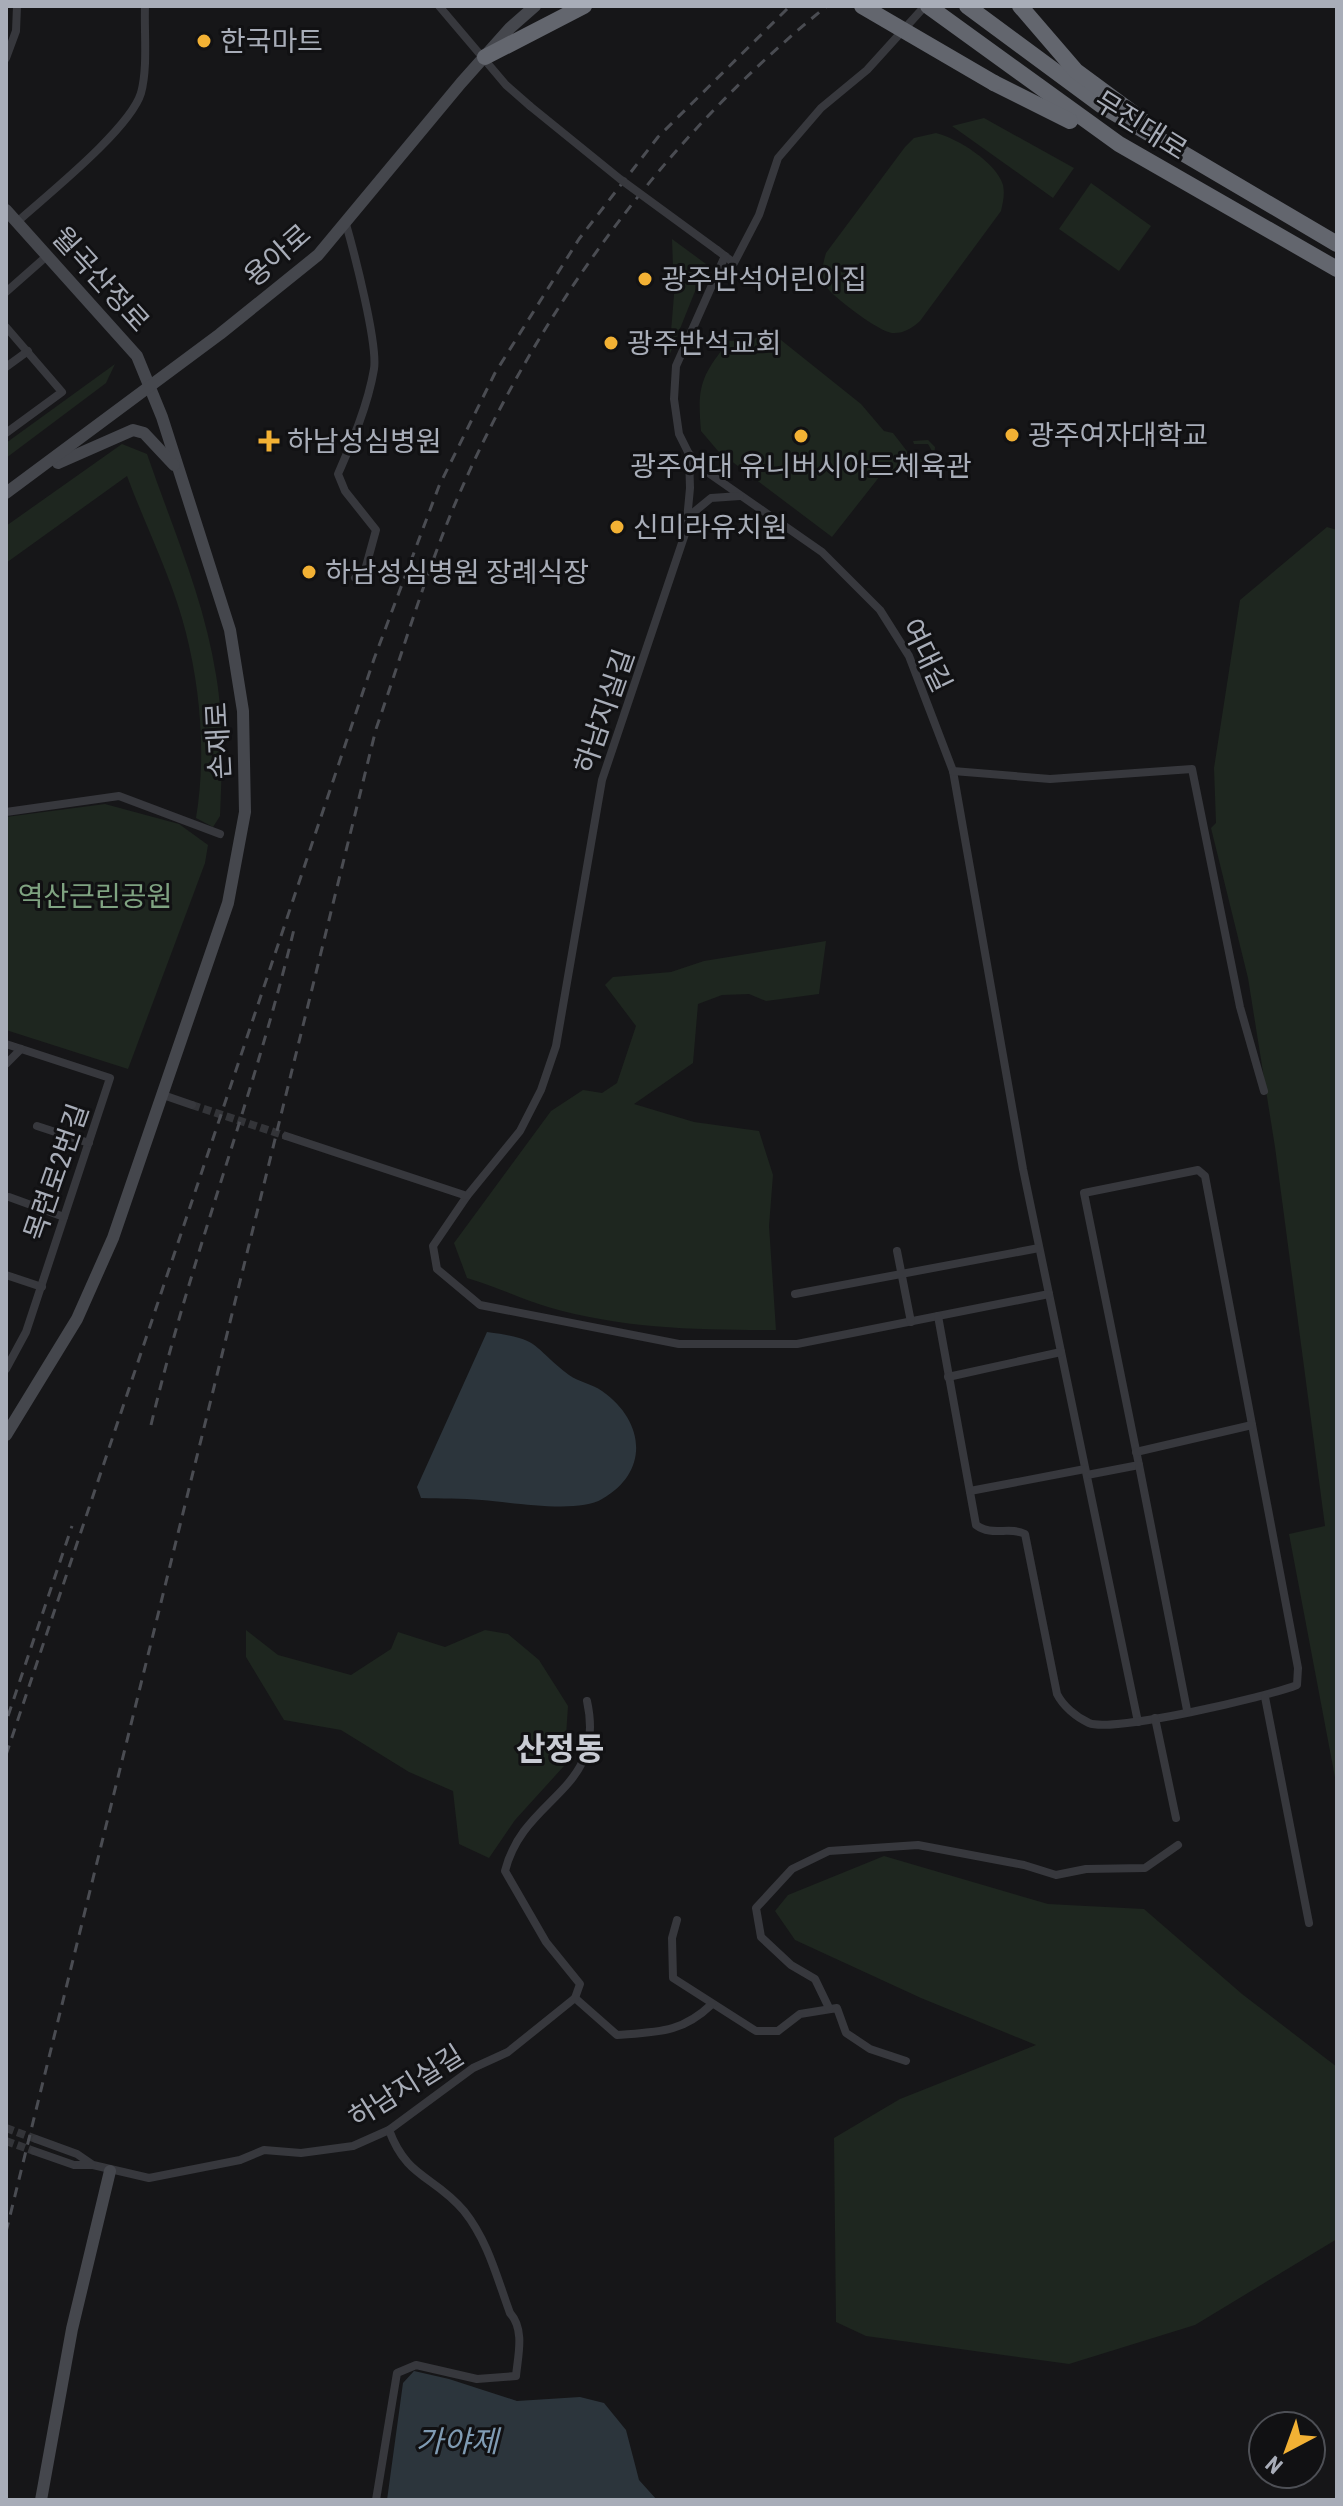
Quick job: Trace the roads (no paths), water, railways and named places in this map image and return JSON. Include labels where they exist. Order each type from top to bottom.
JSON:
[{"type":"highway","points":[[485,57],[584,6]]},
{"type":"highway","points":[[862,6],[994,83],[1119,144]]},
{"type":"highway","name":"무진대로","points":[[927,6],[1009,68],[1119,144],[1337,269]]},
{"type":"highway","name":"무진대로","points":[[967,6],[1101,105],[1337,244]]},
{"type":"highway","points":[[1020,6],[1045,39],[1076,71],[1199,165]]},
{"type":"main road","name":"용아로","points":[[6,493],[278,289],[346,224],[485,57],[535,6]]},
{"type":"main road","name":"월곡산정로","points":[[6,210],[137,356],[150,386]]},
{"type":"main road","name":"손재로","points":[[6,1435],[90,1291],[163,1095],[228,903],[245,812],[243,711],[230,630],[150,386]]},
{"type":"main road","points":[[30,476],[133,430],[144,433],[178,469]]},
{"type":"main road","points":[[41,2500],[72,2329],[110,2171]]},
{"type":"street","points":[[6,58],[16,31],[17,6]]},
{"type":"street","points":[[17,222],[94,151],[136,105],[142,89],[145,6]]},
{"type":"street","points":[[439,6],[506,85],[530,106],[620,179],[734,263],[759,215],[775,164],[784,151],[821,108],[867,70],[927,6]]},
{"type":"street","points":[[346,224],[356,259],[374,363],[352,443],[338,474],[345,491],[376,530],[365,570],[355,578]]},
{"type":"street","points":[[6,292],[48,255]]},
{"type":"street","points":[[689,454],[676,418],[676,366],[725,256]]},
{"type":"street","points":[[6,327],[62,392],[6,433]]},
{"type":"street","points":[[6,367],[28,351]]},
{"type":"street","name":"여대길","points":[[689,454],[822,552],[880,610],[909,656],[953,771],[1023,1169],[1138,1722]]},
{"type":"street","name":"하남지실길","points":[[689,454],[688,517],[631,703],[602,780],[556,1046],[541,1090],[520,1131],[467,1196],[433,1246],[437,1269],[480,1305],[679,1344],[797,1344],[1049,1294]]},
{"type":"street","points":[[688,517],[711,498],[742,496]]},
{"type":"street","points":[[953,771],[1050,779],[1192,769],[1240,1007],[1264,1091]]},
{"type":"street","points":[[6,812],[119,796],[220,834]]},
{"type":"street","points":[[6,1044],[21,1049],[6,1064]]},
{"type":"street","name":"목련로2번길","points":[[6,1369],[26,1332],[110,1078],[21,1049]]},
{"type":"street","points":[[163,1095],[192,1105]]},
{"type":"street","points":[[37,1126],[89,1143]]},
{"type":"street","points":[[286,1136],[467,1196]]},
{"type":"street","points":[[938,1316],[976,1525],[984,1531],[1018,1531],[1025,1534],[1057,1694],[1063,1705],[1090,1723],[1116,1727],[1187,1710],[1265,1697],[1297,1685],[1298,1668],[1205,1176],[1198,1170],[1084,1193],[1187,1710]]},
{"type":"street","points":[[9,1197],[64,1217]]},
{"type":"street","points":[[795,1294],[1039,1248]]},
{"type":"street","points":[[897,1251],[911,1322]]},
{"type":"street","points":[[6,1275],[42,1287]]},
{"type":"street","points":[[948,1377],[1061,1352]]},
{"type":"street","points":[[1136,1452],[1252,1425]]},
{"type":"street","points":[[970,1491],[1139,1465]]},
{"type":"street","points":[[1265,1697],[1309,1923]]},
{"type":"street","points":[[587,1701],[593,1727],[585,1762],[511,1848],[505,1871],[546,1942],[567,1963],[580,1984],[575,1998],[617,2035],[694,2022],[712,2004]]},
{"type":"street","points":[[1155,1718],[1176,1818]]},
{"type":"street","points":[[829,2008],[815,1979],[791,1965],[761,1937],[756,1908],[769,1889],[792,1869],[829,1851],[918,1845],[1024,1865],[1056,1875],[1086,1869],[1145,1868],[1178,1845]]},
{"type":"street","points":[[677,1920],[672,1938],[673,1978],[712,2004],[756,2031],[778,2031],[800,2014],[837,2008],[846,2033],[870,2049],[906,2061]]},
{"type":"street","name":"하남지실길","points":[[93,2165],[110,2171],[164,2177],[240,2160],[264,2150],[301,2153],[353,2146],[389,2130],[473,2068],[508,2052],[575,1998]]},
{"type":"street","points":[[376,2500],[397,2373],[416,2365],[477,2379],[516,2376],[520,2342],[518,2322],[510,2313],[479,2233],[453,2200],[407,2166],[389,2130]]},
{"type":"street","points":[[36,2139],[77,2154],[93,2165]]},
{"type":"street","points":[[34,2151],[74,2165],[93,2165]]},
{"type":"water","points":[[487,1332],[527,1341],[569,1375],[598,1389],[616,1403],[634,1431],[636,1446],[628,1475],[618,1488],[602,1499],[577,1506],[421,1498],[417,1487]]},
{"type":"water","name":"가야제","points":[[414,2371],[517,2401],[580,2397],[604,2403],[626,2430],[639,2480],[657,2500],[387,2500],[403,2383]]},
{"type":"tunnel","points":[[192,1105],[286,1136]]},
{"type":"tunnel","points":[[6,2128],[36,2139]]},
{"type":"tunnel","points":[[6,2141],[34,2151]]},
{"type":"railway","points":[[6,1755],[374,659],[439,486],[495,373],[579,239],[658,137],[790,6]]},
{"type":"railway","points":[[6,2232],[376,729],[431,565],[485,439],[522,369],[608,235],[711,113],[767,58],[827,6]]},
{"type":"railway","points":[[151,1425],[295,925]]},
{"type":"railway","points":[[8,1716],[72,1526]]},
{"type":"place","name":"한국마트","points":[[204,41]]},
{"type":"place","name":"광주반석어린이집","points":[[645,279]]},
{"type":"place","name":"광주반석교회","points":[[611,343]]},
{"type":"place","name":"광주여자대학교","points":[[1012,435]]},
{"type":"place","name":"광주여대 유니버시아드체육관","points":[[801,436]]},
{"type":"place","name":"하남성심병원","points":[[269,441]]},
{"type":"place","name":"신미라유치원","points":[[617,527]]},
{"type":"place","name":"하남성심병원 장례식장","points":[[309,572]]},
{"type":"district","name":"산정동","points":[[560,1749]]},
{"type":"park label","name":"역산근린공원","points":[[95,896]]}]
